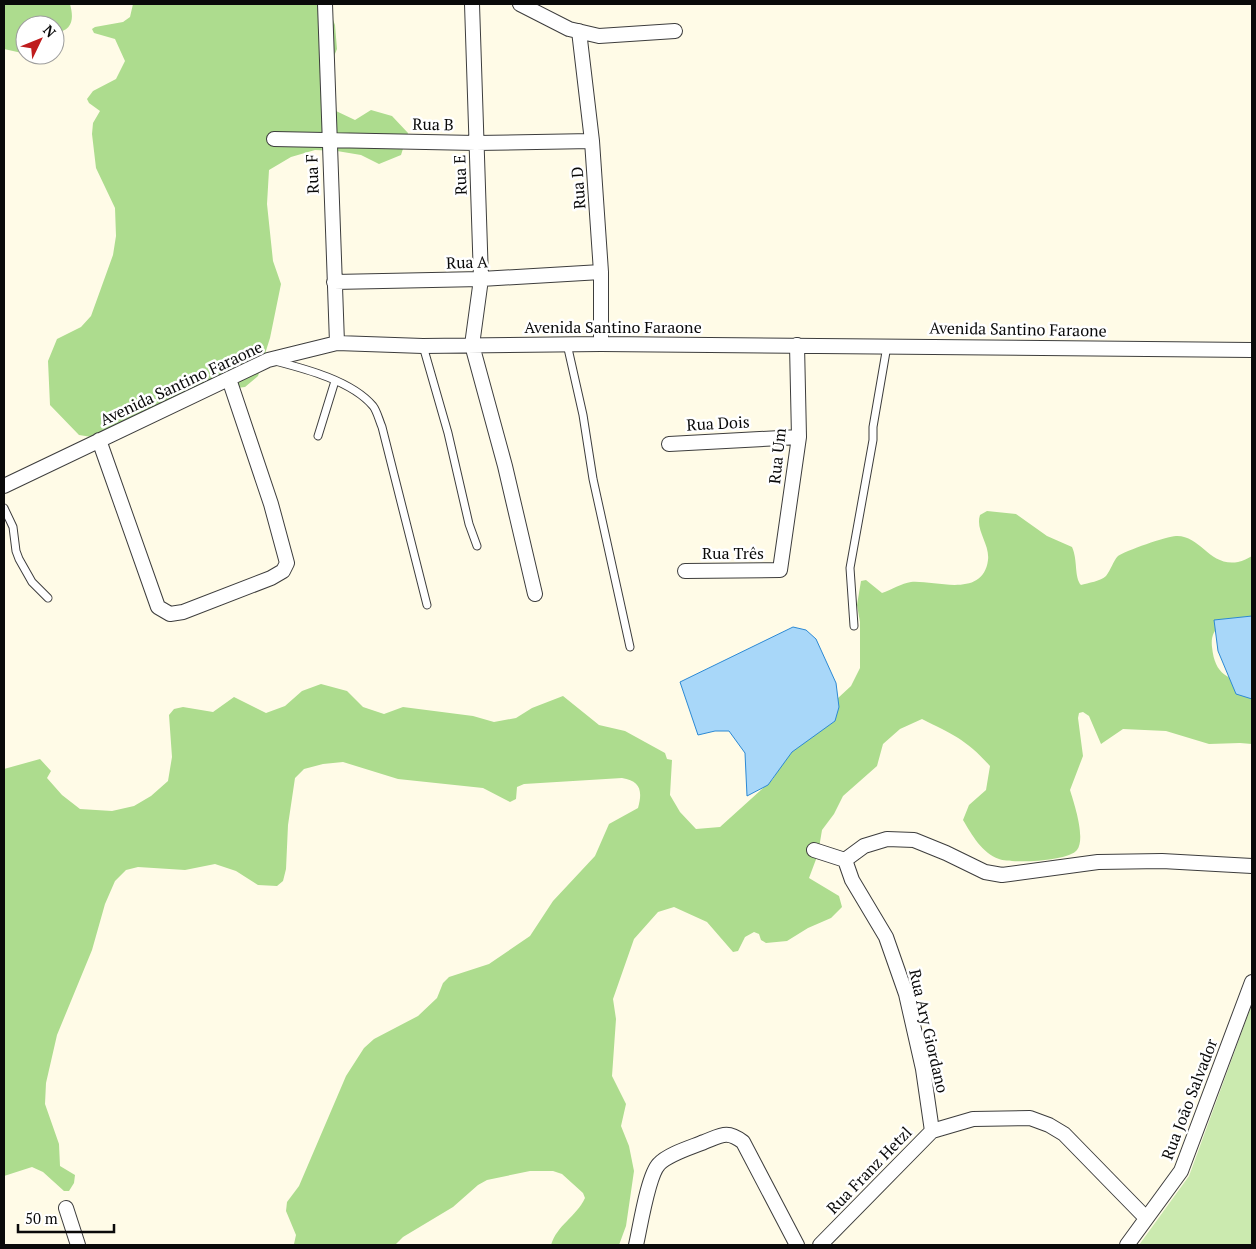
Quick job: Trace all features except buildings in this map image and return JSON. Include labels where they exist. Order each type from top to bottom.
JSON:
[{"type":"street","name":"Rua F","points":[[324,4],[336,343]]},
{"type":"street","name":"Rua E","points":[[472,4],[481,279],[472,345]]},
{"type":"street","points":[[520,4],[569,29],[598,36],[675,30]]},
{"type":"street","name":"Rua D","points":[[579,31],[592,142],[601,272],[601,344]]},
{"type":"street","name":"Rua B","points":[[274,139],[592,142]]},
{"type":"street","name":"Rua A","points":[[334,282],[481,279],[601,272]]},
{"type":"street","name":"Avenida Santino Faraone","points":[[4,486],[268,360],[336,343],[423,346],[601,344],[1252,350]]},
{"type":"street","points":[[472,345],[535,594]]},
{"type":"street","name":"Rua Um","points":[[780,570],[799,437],[797,345]]},
{"type":"street","points":[[99,440],[158,607],[170,614],[183,612],[271,578],[283,571],[286,563],[271,504],[228,379]]},
{"type":"street","name":"Rua Dois","points":[[669,444],[799,437]]},
{"type":"street","name":"Rua Três","points":[[685,570],[780,570]]},
{"type":"street","points":[[814,850],[845,860],[864,846],[887,839],[914,840],[985,872],[1002,875],[1098,862],[1162,861],[1252,866]]},
{"type":"street","name":"Rua Ary Giordano","points":[[845,860],[852,880],[886,937],[906,994],[923,1069],[932,1131]]},
{"type":"street","name":"Rua João Salvador","points":[[1127,1245],[1181,1170],[1252,982]]},
{"type":"street","name":"Rua Franz Hetzl","points":[[820,1245],[932,1131],[973,1119],[1030,1118],[1049,1125],[1064,1134],[1146,1218]]},
{"type":"street","points":[[636,1245],[652,1178],[659,1164],[666,1159],[721,1135],[733,1135],[743,1142],[797,1245]]},
{"type":"street","points":[[66,1208],[78,1245]]},
{"type":"lane","points":[[567,344],[583,415],[596,497],[630,647]]},
{"type":"lane","points":[[423,346],[448,433],[469,524],[477,546]]},
{"type":"lane","points":[[854,626],[850,568],[873,440],[873,427],[887,346]]},
{"type":"lane","points":[[268,360],[303,368],[335,381],[358,393],[374,407],[382,427],[426,605]]},
{"type":"lane","points":[[318,436],[335,381]]},
{"type":"lane","points":[[4,508],[13,526],[16,551],[19,559],[32,582],[48,598]]},
{"type":"green space","points":[[4,4],[70,4],[72,19],[65,30],[65,15],[15,15],[15,51],[4,49]]},
{"type":"green space","points":[[133,4],[327,4],[335,25],[337,49],[327,73],[326,94],[336,111],[355,120],[371,110],[392,116],[408,133],[401,155],[379,164],[361,155],[315,150],[291,157],[269,170],[267,204],[273,261],[281,284],[270,338],[258,376],[245,387],[212,391],[98,438],[79,435],[50,405],[48,361],[57,339],[81,327],[91,316],[113,255],[116,236],[115,208],[96,168],[92,134],[93,123],[100,111],[89,103],[87,99],[93,91],[116,79],[125,61],[115,39],[94,33],[92,29],[123,22],[130,17]]},
{"type":"green space","points":[[987,511],[1016,514],[1047,536],[1072,547],[1077,578],[1081,585],[1104,578],[1118,556],[1146,544],[1176,536],[1192,540],[1220,560],[1240,562],[1252,556],[1252,630],[1220,626],[1214,632],[1212,644],[1216,664],[1220,670],[1230,678],[1252,688],[1252,744],[1209,744],[1166,731],[1123,729],[1101,744],[1089,716],[1083,712],[1079,713],[1083,756],[1070,790],[1080,829],[1077,850],[1072,854],[1052,859],[1006,861],[987,852],[978,843],[963,820],[969,805],[986,790],[990,766],[966,744],[922,719],[900,729],[883,744],[877,766],[843,796],[834,814],[822,830],[818,854],[809,878],[839,896],[842,907],[831,918],[808,928],[787,941],[766,943],[761,940],[759,934],[754,932],[745,937],[738,951],[733,952],[707,922],[674,907],[658,912],[634,939],[613,999],[616,1019],[612,1076],[626,1104],[621,1126],[629,1146],[634,1171],[626,1226],[619,1245],[551,1245],[562,1226],[577,1211],[585,1198],[583,1193],[562,1174],[553,1171],[530,1171],[487,1180],[478,1185],[453,1207],[403,1237],[395,1245],[291,1245],[294,1244],[296,1235],[286,1211],[287,1202],[299,1186],[346,1076],[364,1048],[374,1039],[418,1016],[437,998],[443,983],[449,977],[489,964],[530,936],[553,901],[595,856],[609,824],[638,808],[639,787],[633,781],[622,778],[524,784],[517,787],[516,799],[510,802],[483,788],[398,779],[343,762],[323,764],[304,769],[295,778],[288,825],[286,869],[283,881],[277,886],[258,885],[236,871],[215,864],[185,870],[138,867],[126,870],[115,881],[105,904],[92,950],[57,1035],[46,1083],[45,1104],[59,1144],[60,1166],[75,1175],[74,1183],[69,1191],[64,1191],[43,1172],[32,1167],[4,1176],[4,769],[40,759],[51,771],[47,778],[62,795],[80,809],[112,811],[134,806],[151,796],[168,781],[172,757],[169,715],[174,709],[183,707],[213,712],[234,697],[266,713],[285,706],[302,691],[321,684],[347,691],[363,707],[384,714],[403,707],[473,716],[494,722],[516,718],[532,708],[563,696],[599,725],[625,731],[665,753],[667,759],[672,760],[670,795],[680,812],[696,829],[720,827],[773,779],[785,758],[824,711],[851,686],[860,668],[860,622],[857,605],[861,581],[866,580],[882,593],[911,582],[957,585],[968,584],[977,580],[984,572],[988,560],[987,548],[979,526],[980,515]]},
{"type":"green space","points":[[1252,1004],[1252,1245],[1139,1245],[1189,1176]]},
{"type":"water","points":[[1252,616],[1252,699],[1236,694],[1218,651],[1214,620]]},
{"type":"water","points":[[793,627],[806,630],[816,639],[836,683],[839,707],[835,721],[792,752],[768,785],[747,796],[745,753],[729,731],[715,731],[698,735],[680,682]]}]
